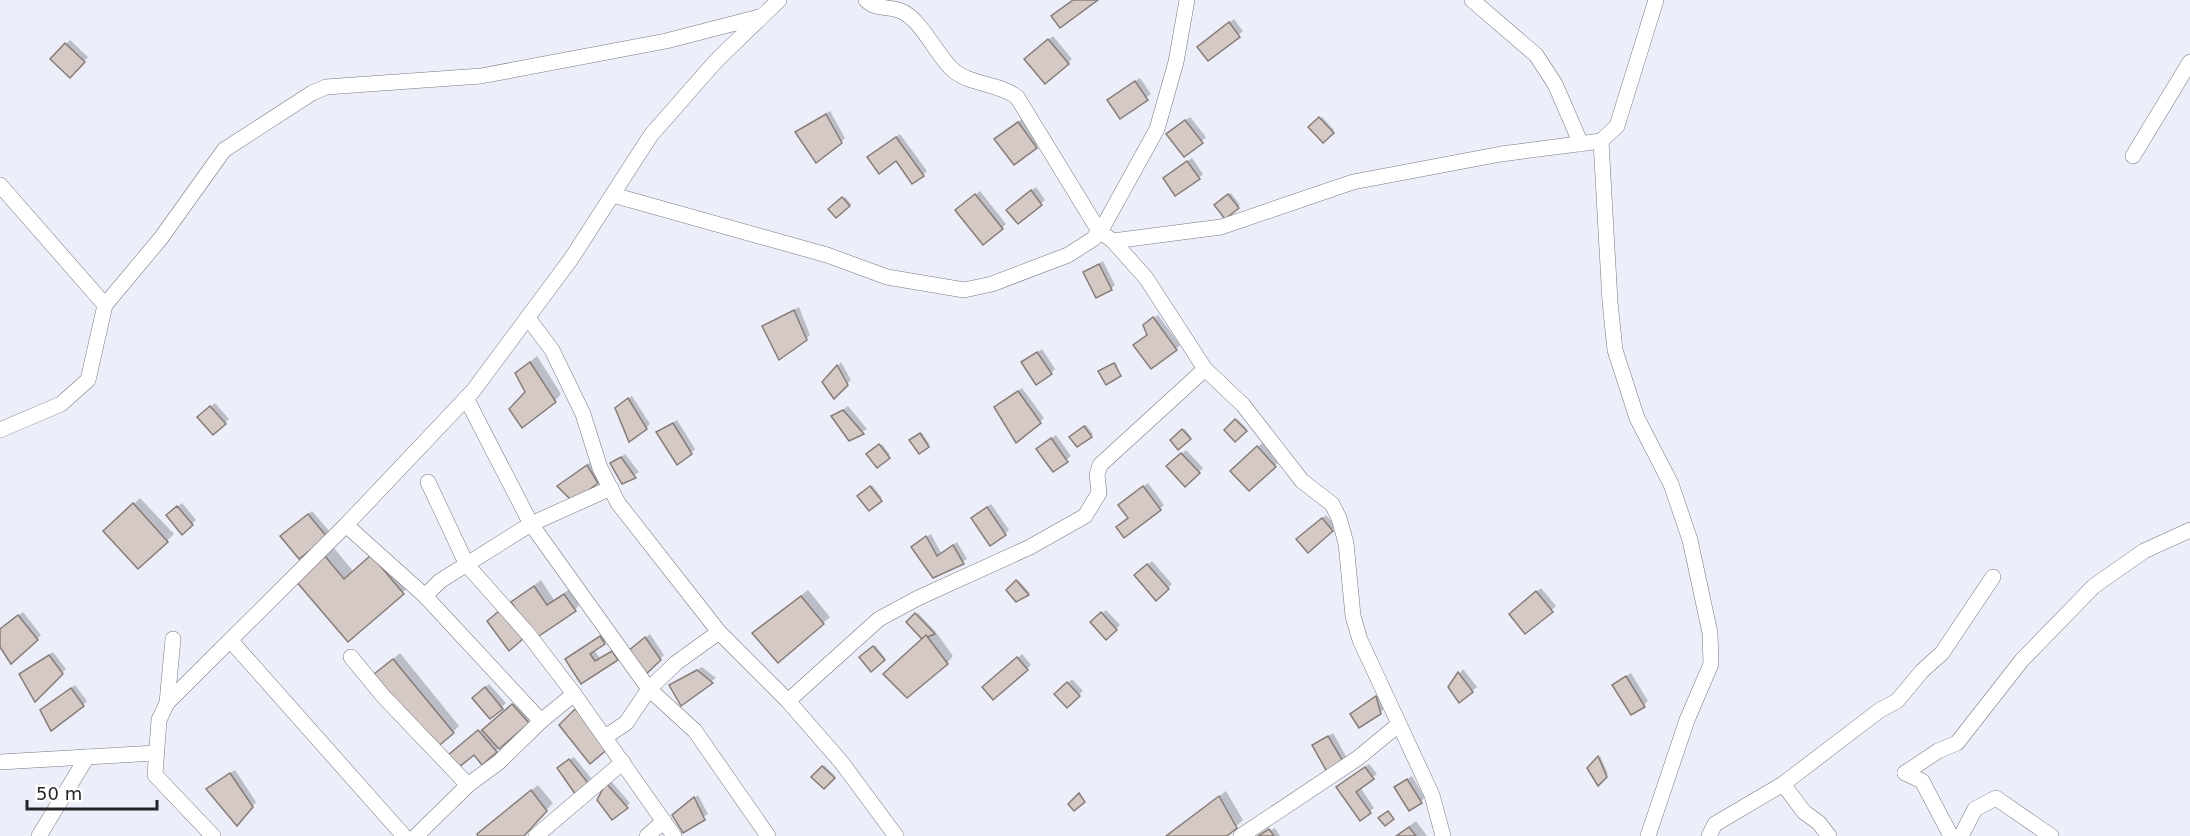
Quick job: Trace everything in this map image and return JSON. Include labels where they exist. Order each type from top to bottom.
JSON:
[{"type":"street","points":[[167,703],[346,525],[466,398],[572,259],[651,135],[716,61],[779,0]]},
{"type":"street","points":[[866,0],[884,9],[901,11],[912,20],[955,72],[1002,88],[1017,97],[1099,231],[1113,241],[1146,278],[1205,369],[1244,405],[1302,481],[1332,504],[1340,518],[1346,543],[1353,616],[1360,640],[1432,795],[1443,836]]},
{"type":"street","points":[[613,195],[827,255],[887,277],[963,290],[992,284],[1042,267],[1068,255],[1099,231],[1157,129],[1176,62],[1187,0]]},
{"type":"street","points":[[1472,0],[1536,56],[1555,84],[1581,144]]},
{"type":"street","points":[[1113,241],[1221,227],[1353,182],[1501,154],[1601,141],[1617,126],[1656,0]]},
{"type":"street","points":[[0,430],[61,404],[88,380],[105,305],[161,238],[224,150],[326,87],[481,76],[666,41],[762,16]]},
{"type":"street","points":[[2133,156],[2184,86],[2190,62]]},
{"type":"street","points":[[1601,141],[1615,350],[1637,418],[1671,484],[1690,540],[1710,633],[1711,664],[1687,720],[1648,836]]},
{"type":"street","points":[[0,185],[105,305]]},
{"type":"street","points":[[528,318],[552,350],[583,414],[600,468],[618,503],[719,632],[788,700],[842,763],[896,836]]},
{"type":"street","points":[[788,700],[879,619],[918,598],[1030,546],[1085,516],[1099,494],[1097,475],[1100,465],[1205,369]]},
{"type":"street","points":[[466,398],[531,524],[650,689],[695,731],[768,836]]},
{"type":"street","points":[[428,482],[467,565],[529,635],[574,694],[674,836]]},
{"type":"street","points":[[425,596],[440,581],[531,524],[611,488]]},
{"type":"street","points":[[346,525],[425,596],[541,721]]},
{"type":"street","points":[[1951,836],[1922,781],[1905,773],[1938,751],[1957,743],[2022,660],[2094,586],[2144,551],[2190,530]]},
{"type":"street","points":[[1709,836],[1715,824],[1783,784],[1880,710],[1897,701],[1922,671],[1942,653],[1993,577]]},
{"type":"street","points":[[605,737],[626,723],[650,689],[676,663],[719,632]]},
{"type":"street","points":[[173,639],[167,703],[159,720],[155,775],[213,836]]},
{"type":"street","points":[[231,641],[404,836]]},
{"type":"street","points":[[351,657],[383,696],[468,785]]},
{"type":"street","points":[[416,836],[468,785],[499,762],[541,721],[574,694]]},
{"type":"street","points":[[1241,836],[1358,758],[1398,725]]},
{"type":"street","points":[[0,762],[156,753]]},
{"type":"street","points":[[39,836],[87,757]]},
{"type":"street","points":[[536,836],[623,762]]},
{"type":"street","points":[[1783,784],[1804,812],[1820,823],[1829,836]]},
{"type":"street","points":[[1961,836],[1975,809],[1996,798],[2050,836]]},
{"type":"street","points":[[647,836],[663,821]]},
{"type":"building","points":[[1073,0],[1098,0],[1060,28],[1051,16]]},
{"type":"building","points":[[1229,22],[1240,37],[1208,61],[1197,47]]},
{"type":"building","points":[[1048,39],[1069,64],[1045,84],[1024,59]]},
{"type":"building","points":[[65,43],[85,62],[70,78],[50,59]]},
{"type":"building","points":[[1135,81],[1148,100],[1120,119],[1107,100]]},
{"type":"building","points":[[826,114],[842,143],[816,163],[795,132]]},
{"type":"building","points":[[1319,117],[1334,133],[1323,143],[1308,127]]},
{"type":"building","points":[[1185,120],[1203,143],[1184,157],[1166,134]]},
{"type":"building","points":[[1018,122],[1037,148],[1014,165],[994,139]]},
{"type":"building","points":[[896,137],[924,176],[912,184],[896,161],[879,174],[867,157]]},
{"type":"building","points":[[1187,161],[1200,179],[1175,196],[1163,178]]},
{"type":"building","points":[[1031,190],[1042,205],[1018,224],[1006,210]]},
{"type":"building","points":[[975,194],[1003,229],[983,245],[955,210]]},
{"type":"building","points":[[1228,194],[1239,208],[1225,219],[1214,205]]},
{"type":"building","points":[[842,197],[850,206],[836,218],[828,209]]},
{"type":"building","points":[[1099,264],[1112,290],[1096,298],[1083,272]]},
{"type":"building","points":[[794,310],[807,340],[779,360],[762,326]]},
{"type":"building","points":[[1153,317],[1177,350],[1151,369],[1133,345],[1147,335],[1143,325]]},
{"type":"building","points":[[1037,352],[1052,374],[1036,385],[1021,362]]},
{"type":"building","points":[[530,362],[556,402],[522,428],[509,409],[525,392],[515,373]]},
{"type":"building","points":[[1114,363],[1121,376],[1106,385],[1098,371]]},
{"type":"building","points":[[837,365],[848,385],[834,399],[822,382]]},
{"type":"building","points":[[1018,391],[1041,423],[1016,443],[994,407]]},
{"type":"building","points":[[628,398],[647,429],[629,442],[615,408]]},
{"type":"building","points":[[210,406],[226,424],[213,435],[197,417]]},
{"type":"building","points":[[843,410],[864,434],[849,441],[831,416]]},
{"type":"building","points":[[1235,419],[1247,431],[1235,442],[1224,430]]},
{"type":"building","points":[[673,423],[692,454],[677,465],[656,432]]},
{"type":"building","points":[[1084,426],[1092,437],[1077,447],[1069,437]]},
{"type":"building","points":[[1182,429],[1191,439],[1178,450],[1170,440]]},
{"type":"building","points":[[920,433],[929,447],[919,454],[909,440]]},
{"type":"building","points":[[1051,438],[1068,462],[1053,472],[1036,449]]},
{"type":"building","points":[[879,444],[890,458],[877,468],[866,454]]},
{"type":"building","points":[[1257,446],[1276,467],[1249,491],[1230,471]]},
{"type":"building","points":[[1181,453],[1200,473],[1185,487],[1166,466]]},
{"type":"building","points":[[621,457],[636,478],[622,484],[610,463]]},
{"type":"building","points":[[587,465],[598,483],[573,502],[557,486]]},
{"type":"building","points":[[870,486],[882,501],[869,511],[857,496]]},
{"type":"building","points":[[1143,486],[1161,510],[1124,538],[1116,527],[1128,518],[1118,505]]},
{"type":"building","points":[[133,503],[168,542],[138,569],[103,531]]},
{"type":"building","points":[[177,506],[193,525],[182,535],[166,515]]},
{"type":"building","points":[[987,507],[1006,535],[990,546],[971,518]]},
{"type":"building","points":[[308,514],[327,537],[299,559],[280,536]]},
{"type":"building","points":[[1322,518],[1333,531],[1308,553],[1296,539]]},
{"type":"building","points":[[926,536],[937,556],[953,545],[964,564],[933,578],[911,547]]},
{"type":"building","points":[[324,555],[344,579],[371,555],[404,594],[348,642],[295,580]]},
{"type":"building","points":[[1147,564],[1169,589],[1156,601],[1134,575]]},
{"type":"building","points":[[1016,580],[1029,595],[1016,602],[1006,590]]},
{"type":"building","points":[[534,586],[547,605],[564,594],[576,611],[536,638],[511,602]]},
{"type":"building","points":[[1536,591],[1553,612],[1525,634],[1509,614]]},
{"type":"building","points":[[801,596],[824,624],[778,663],[752,633]]},
{"type":"building","points":[[499,611],[523,639],[509,651],[487,621]]},
{"type":"building","points":[[1101,612],[1117,630],[1106,640],[1090,622]]},
{"type":"building","points":[[915,613],[935,634],[922,639],[906,622]]},
{"type":"building","points":[[18,615],[38,640],[11,664],[0,647],[0,629]]},
{"type":"building","points":[[926,635],[948,664],[907,698],[883,674]]},
{"type":"building","points":[[600,636],[605,644],[590,654],[595,661],[612,651],[618,660],[581,684],[565,659]]},
{"type":"building","points":[[645,637],[661,660],[643,677],[627,652]]},
{"type":"building","points":[[873,646],[885,660],[871,672],[859,657]]},
{"type":"building","points":[[49,655],[63,674],[35,702],[19,674]]},
{"type":"building","points":[[1017,657],[1028,670],[993,700],[982,687]]},
{"type":"building","points":[[393,659],[454,733],[435,749],[374,674]]},
{"type":"building","points":[[697,670],[713,683],[681,706],[669,685]]},
{"type":"building","points":[[1458,672],[1473,692],[1459,703],[1448,687]]},
{"type":"building","points":[[1626,676],[1645,707],[1631,715],[1612,685]]},
{"type":"building","points":[[1067,682],[1080,696],[1067,708],[1054,694]]},
{"type":"building","points":[[485,687],[503,709],[490,719],[472,698]]},
{"type":"building","points":[[71,688],[84,706],[51,731],[40,710]]},
{"type":"building","points":[[1376,696],[1381,714],[1359,728],[1350,714]]},
{"type":"building","points":[[512,704],[529,723],[499,749],[482,730]]},
{"type":"building","points":[[575,709],[610,747],[590,764],[559,725]]},
{"type":"building","points":[[478,730],[497,752],[482,765],[474,755],[458,768],[448,755]]},
{"type":"building","points":[[1328,736],[1344,763],[1327,772],[1312,745]]},
{"type":"building","points":[[1598,756],[1607,777],[1598,786],[1587,768]]},
{"type":"building","points":[[569,759],[588,783],[576,795],[557,768]]},
{"type":"building","points":[[822,766],[835,778],[824,789],[811,777]]},
{"type":"building","points":[[1365,767],[1374,779],[1356,792],[1371,813],[1360,821],[1336,787]]},
{"type":"building","points":[[230,773],[253,807],[237,826],[206,789]]},
{"type":"building","points":[[1407,779],[1422,803],[1409,811],[1394,787]]},
{"type":"building","points":[[606,783],[628,808],[612,820],[597,800]]},
{"type":"building","points":[[531,790],[547,811],[524,836],[478,836],[477,834]]},
{"type":"building","points":[[1079,793],[1085,802],[1074,811],[1068,804]]},
{"type":"building","points":[[1219,796],[1237,828],[1227,836],[1166,836]]},
{"type":"building","points":[[694,797],[705,820],[683,833],[672,815]]},
{"type":"building","points":[[1388,811],[1394,819],[1385,826],[1378,818]]},
{"type":"building","points":[[1409,827],[1416,836],[1396,836]]},
{"type":"building","points":[[1269,829],[1274,836],[1258,836]]}]
